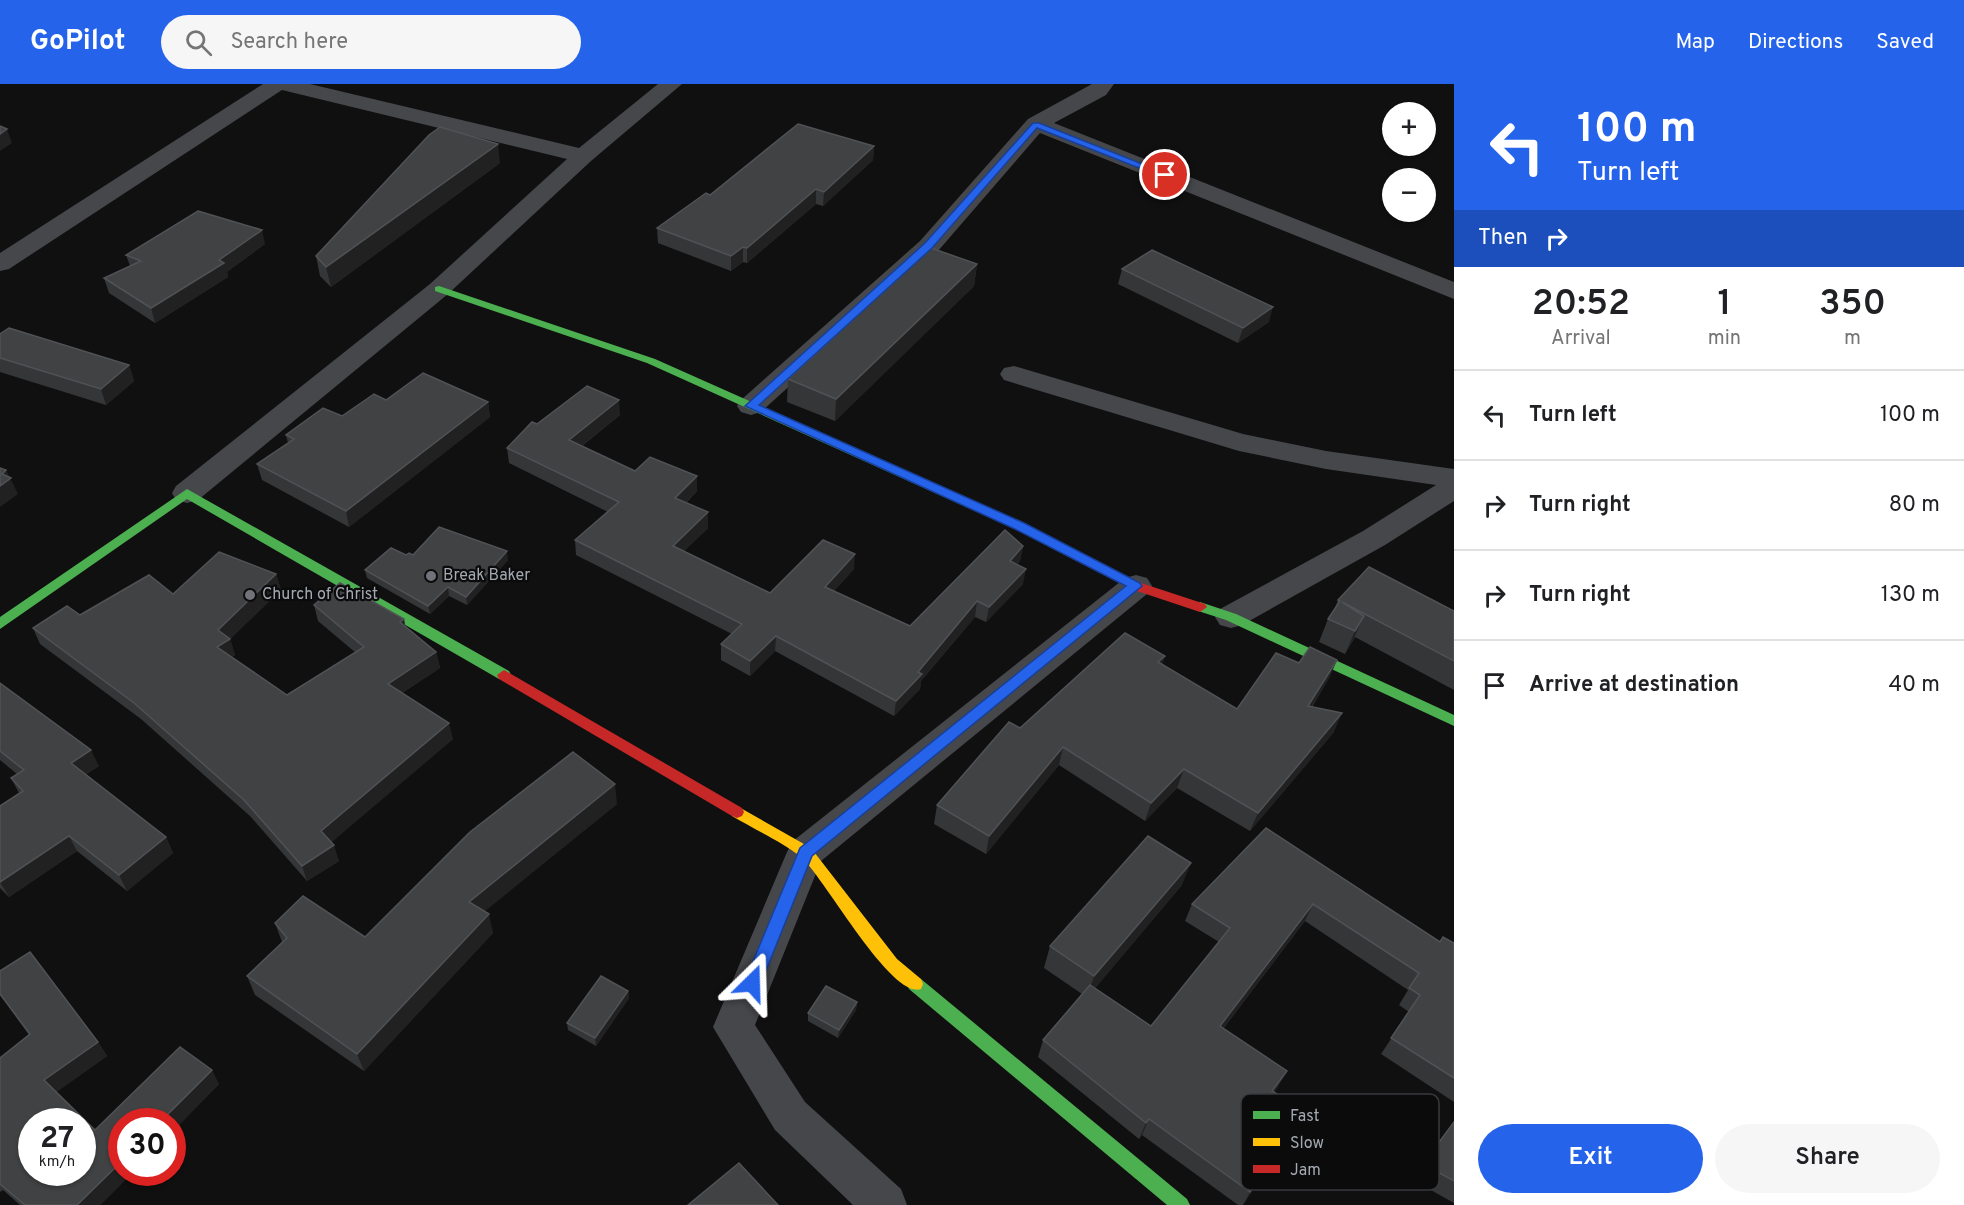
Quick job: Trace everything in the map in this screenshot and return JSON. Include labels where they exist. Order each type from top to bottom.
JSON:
[{"type":"street","points":[[0,264],[277,84]]},
{"type":"street","points":[[284,84],[583,156]]},
{"type":"street","points":[[0,624],[187,493],[439,289],[583,156],[671,84]]},
{"type":"street","points":[[751,406],[929,246],[1036,124],[1098,90],[1103,84]]},
{"type":"street","points":[[1036,124],[1454,291]]},
{"type":"street","points":[[439,289],[651,361],[1019,526],[1136,586],[1231,617],[1454,721]]},
{"type":"street","points":[[1014,374],[1239,442],[1326,460],[1454,478]]},
{"type":"street","points":[[1231,617],[1374,537],[1454,487]]},
{"type":"street","points":[[187,493],[406,617],[806,852],[891,964],[1181,1205]]},
{"type":"street","points":[[885,1205],[790,1116],[734,1027],[806,852],[1136,586]]},
{"type":"building","points":[[798,124],[874,146],[824,192],[816,189],[747,248],[743,247],[731,256],[657,228],[706,193],[710,195]]},
{"type":"building","points":[[0,126],[7,129],[0,134]]},
{"type":"building","points":[[440,127],[498,144],[326,267],[316,256],[429,135]]},
{"type":"building","points":[[198,211],[262,230],[219,260],[224,263],[151,308],[104,278],[141,261],[126,255]]},
{"type":"building","points":[[931,248],[977,264],[836,399],[788,379]]},
{"type":"building","points":[[1152,250],[1273,307],[1243,328],[1122,269]]},
{"type":"building","points":[[9,328],[129,365],[101,389],[0,358],[0,334]]},
{"type":"building","points":[[423,373],[488,402],[346,511],[257,464],[294,439],[286,435],[323,408],[342,416],[374,394],[386,400]]},
{"type":"building","points":[[587,386],[619,400],[569,440],[635,471],[650,457],[697,476],[675,498],[708,512],[673,546],[770,593],[823,540],[855,554],[825,587],[910,626],[1005,530],[1023,546],[1010,561],[1026,569],[989,607],[977,601],[918,672],[922,674],[896,701],[776,636],[750,661],[721,644],[742,624],[575,540],[619,502],[507,448],[532,422],[537,424]]},
{"type":"building","points":[[0,468],[6,470],[2,474],[11,478],[0,486]]},
{"type":"building","points":[[439,527],[507,551],[466,597],[448,587],[428,606],[365,570],[391,548],[406,555],[409,553],[413,555]]},
{"type":"building","points":[[219,552],[276,574],[218,630],[230,639],[217,647],[287,695],[364,647],[314,605],[340,583],[404,619],[400,622],[436,652],[388,684],[449,723],[321,831],[334,845],[302,866],[244,800],[134,703],[33,628],[67,606],[80,615],[149,575],[173,594]]},
{"type":"building","points":[[1369,567],[1454,611],[1454,661],[1342,602],[1364,616],[1355,631],[1328,619],[1340,601],[1338,600]]},
{"type":"building","points":[[1125,633],[1165,656],[1158,662],[1237,709],[1276,653],[1299,663],[1310,647],[1337,660],[1308,706],[1342,713],[1258,813],[1184,769],[1151,803],[1063,747],[989,836],[937,805],[1009,722],[1020,728]]},
{"type":"building","points":[[0,683],[91,750],[71,763],[166,837],[119,875],[69,836],[0,882],[0,806],[23,791],[11,778],[24,770],[0,751]]},
{"type":"building","points":[[573,752],[615,784],[469,902],[489,914],[357,1054],[247,976],[287,938],[275,923],[303,896],[365,937],[470,832]]},
{"type":"building","points":[[1266,828],[1440,942],[1443,937],[1454,943],[1454,1078],[1391,1038],[1420,995],[1409,988],[1419,973],[1313,904],[1220,1026],[1287,1071],[1272,1091],[1277,1094],[1241,1094],[1241,1185],[1149,1119],[1146,1123],[1043,1040],[1090,985],[1151,1026],[1230,928],[1192,904]]},
{"type":"building","points":[[1148,836],[1191,863],[1094,976],[1050,946]]},
{"type":"building","points":[[30,952],[98,1042],[44,1080],[73,1108],[18,1108],[18,1186],[96,1186],[96,1129],[108,1117],[108,1175],[77,1205],[25,1205],[0,1184],[0,1058],[30,1034],[0,994],[0,971]]},
{"type":"building","points":[[601,976],[628,991],[595,1038],[567,1023]]},
{"type":"building","points":[[826,986],[857,1002],[839,1030],[808,1013]]},
{"type":"building","points":[[180,1047],[212,1070],[174,1108],[118,1108]]},
{"type":"building","points":[[1454,1122],[1454,1181],[1439,1173],[1439,1142]]},
{"type":"building","points":[[739,1163],[778,1205],[688,1205]]},
{"type":"traffic: fast","points":[[439,289],[651,361],[1019,526],[1067,551]]},
{"type":"traffic: fast","points":[[0,624],[187,493],[504,675]]},
{"type":"traffic: fast","points":[[1200,607],[1231,617],[1454,721]]},
{"type":"traffic: fast","points":[[915,984],[1181,1205]]},
{"type":"traffic: slow","points":[[737,812],[806,852],[891,964],[915,984]]},
{"type":"traffic: jam","points":[[1067,551],[1136,586],[1200,607]]},
{"type":"traffic: jam","points":[[504,675],[737,812]]},
{"type":"place","name":"Break Baker","points":[[431,576]]},
{"type":"place","name":"Church of Christ","points":[[250,595]]},
{"type":"route","points":[[752,983],[806,852],[1136,586],[1019,526],[751,406],[929,246],[1036,124],[1165,175]]}]
